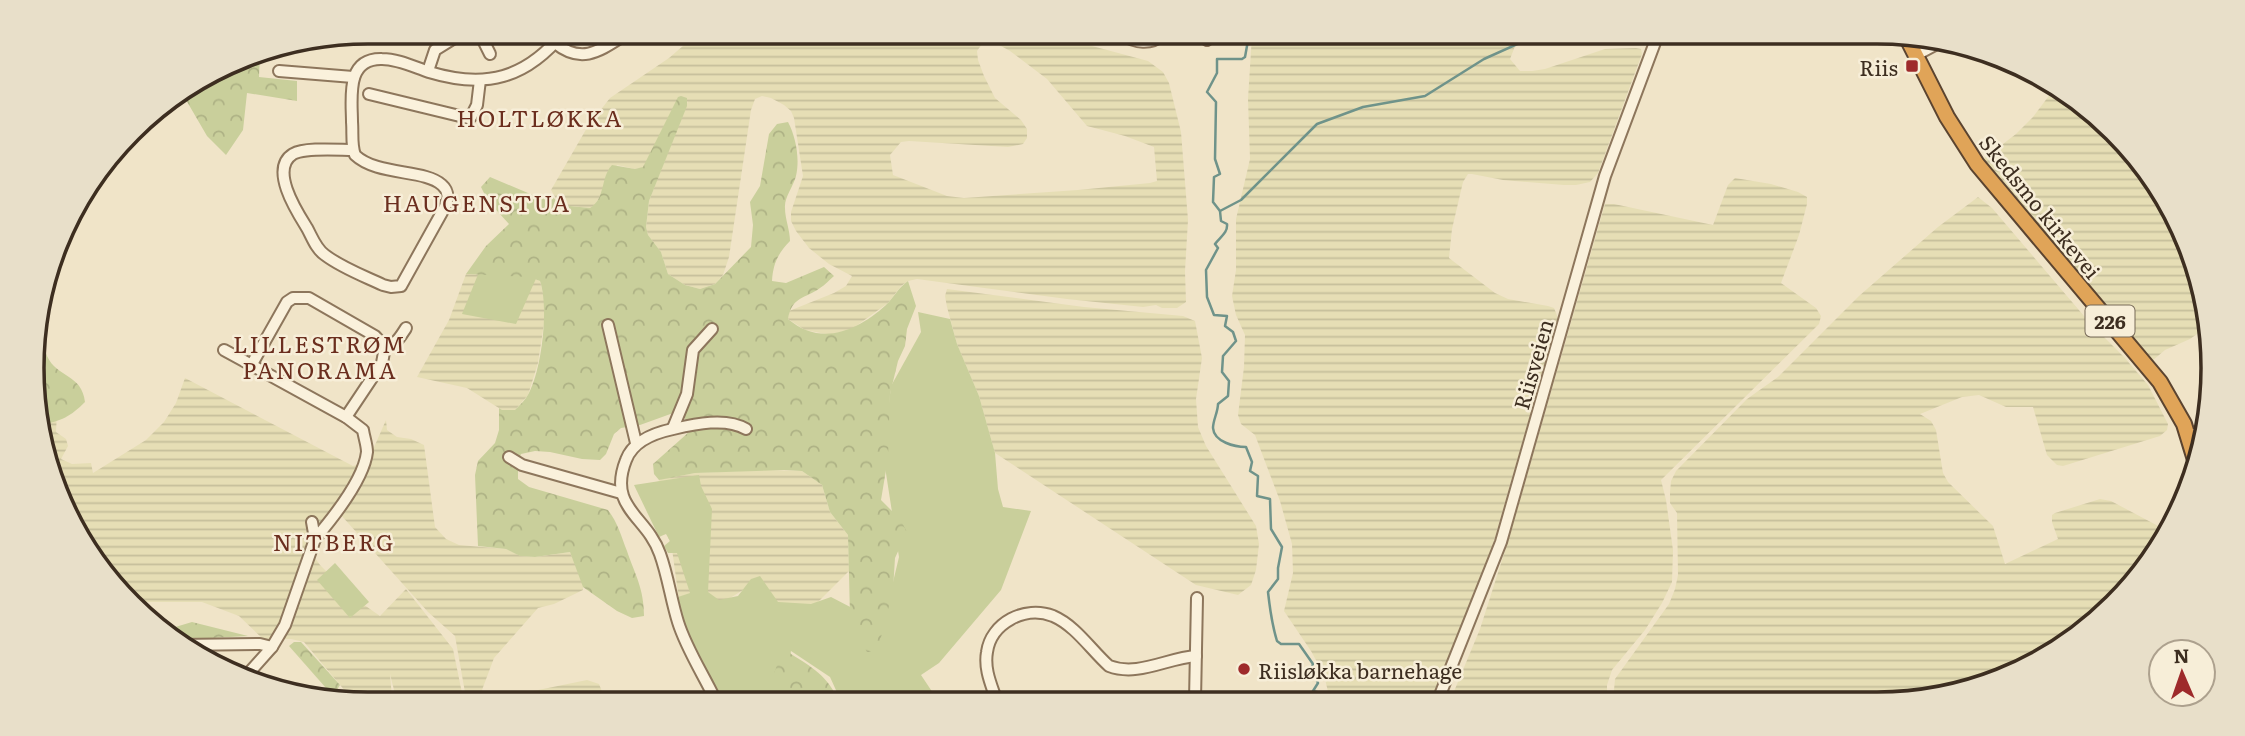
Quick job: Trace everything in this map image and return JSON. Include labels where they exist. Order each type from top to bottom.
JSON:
[{"type":"highway","name":"Skedsmo kirkevei","points":[[1911,46],[1947,117],[1972,156],[2033,232],[2152,370],[2174,403],[2191,448]]},
{"type":"street","points":[[428,71],[435,50],[445,44]]},
{"type":"street","points":[[485,44],[490,54]]},
{"type":"street","points":[[353,149],[313,150],[294,154],[289,158],[285,172],[289,198],[317,246],[326,256],[383,285],[401,286],[446,205],[447,192],[434,180],[367,164],[355,155],[353,76],[364,64],[380,59],[458,79],[480,80],[518,71],[554,44]]},
{"type":"street","points":[[557,44],[572,54],[584,55],[609,44]]},
{"type":"street","name":"Riisveien","points":[[1442,692],[1502,542],[1605,176],[1654,44]]},
{"type":"street","points":[[1916,55],[1928,48]]},
{"type":"street","points":[[279,71],[353,76]]},
{"type":"street","points":[[369,94],[468,118],[477,105],[480,80]]},
{"type":"street","points":[[252,364],[287,302],[300,296],[309,298],[375,336],[385,347],[383,363],[346,417]]},
{"type":"street","points":[[608,325],[636,443]]},
{"type":"street","points":[[385,347],[398,341],[406,328]]},
{"type":"street","points":[[673,428],[687,394],[693,350],[712,329]]},
{"type":"street","points":[[224,350],[346,417],[363,430],[367,453],[342,507],[315,539],[289,617],[272,647],[251,670]]},
{"type":"street","points":[[712,692],[678,622],[656,545],[621,493],[620,481],[625,463],[636,443],[673,428],[709,423],[740,425],[746,429]]},
{"type":"street","points":[[2187,435],[2194,434]]},
{"type":"street","points":[[509,457],[522,465],[621,493]]},
{"type":"street","points":[[312,522],[315,539]]},
{"type":"street","points":[[1195,692],[1197,598]]},
{"type":"street","points":[[994,692],[987,671],[987,652],[994,631],[1008,620],[1022,614],[1042,613],[1067,624],[1109,666],[1117,669],[1132,670],[1196,656]]},
{"type":"street","points":[[200,645],[260,644],[272,647]]},
{"type":"street","points":[[1170,662],[1196,671]]},
{"type":"shaded area","points":[[685,44],[982,44],[977,51],[984,76],[995,98],[1021,120],[1027,129],[1027,138],[1023,144],[1008,147],[909,141],[901,142],[890,155],[893,175],[947,196],[964,198],[1157,181],[1154,147],[1087,126],[1047,79],[998,44],[1085,44],[1148,61],[1163,72],[1169,83],[1181,132],[1188,220],[1186,302],[1177,308],[1162,308],[1156,305],[1143,307],[917,279],[901,286],[888,303],[852,329],[831,335],[805,330],[788,319],[789,311],[834,293],[846,286],[852,276],[829,264],[809,248],[791,221],[791,212],[803,176],[791,111],[771,98],[762,96],[755,99],[751,110],[729,257],[723,275],[715,284],[700,289],[685,285],[668,274],[661,252],[648,235],[646,227],[649,201],[688,101],[643,168],[617,165],[595,205],[590,208],[560,205],[551,190],[588,126],[610,98]]},
{"type":"shaded area","points":[[1251,44],[1516,44],[1510,59],[1520,71],[1545,69],[1605,49],[1641,49],[1642,54],[1598,173],[1590,182],[1564,185],[1468,174],[1463,182],[1452,229],[1449,258],[1495,293],[1508,299],[1554,308],[1558,318],[1489,558],[1434,692],[1328,692],[1324,675],[1311,651],[1284,611],[1293,573],[1292,544],[1280,501],[1255,435],[1241,424],[1238,415],[1245,335],[1236,315],[1232,296],[1236,270],[1236,219],[1250,159],[1248,99]]},
{"type":"shaded area","points":[[2050,94],[2091,124],[2121,154],[2147,188],[2177,244],[2190,284],[2199,333],[2165,350],[2152,361],[1982,160],[2033,117]]},
{"type":"shaded area","points":[[1735,178],[1771,184],[1807,197],[1799,235],[1781,283],[1816,308],[1821,316],[1819,324],[1661,480],[1673,550],[1672,582],[1645,630],[1612,670],[1607,692],[1454,692],[1480,629],[1510,535],[1605,204],[1713,225],[1728,185]]},
{"type":"shaded area","points":[[1978,197],[1992,208],[2090,323],[2148,385],[2168,424],[2167,430],[2160,436],[2063,466],[2057,465],[2047,455],[2033,407],[2006,407],[1979,395],[1962,397],[1920,414],[1931,421],[1936,430],[1943,473],[1948,482],[1993,526],[2005,564],[2058,539],[2052,515],[2100,499],[2111,501],[2160,527],[2147,548],[2121,582],[2091,612],[2057,638],[2001,668],[1961,681],[1898,692],[1614,692],[1615,679],[1669,604],[1675,589],[1678,575],[1677,513],[1670,503],[1670,492],[1676,471],[1747,399],[1778,377],[1859,296],[1938,227]]},
{"type":"shaded area","points":[[466,274],[529,277],[540,281],[545,317],[538,363],[528,395],[515,410],[502,410],[467,388],[417,377],[449,320]]},
{"type":"shaded area","points":[[947,289],[1084,307],[1183,316],[1195,321],[1202,358],[1196,399],[1198,427],[1206,446],[1256,526],[1259,544],[1251,585],[1238,595],[1196,585],[995,453],[979,396],[957,344],[945,296]]},
{"type":"shaded area","points":[[185,378],[353,466],[368,461],[386,420],[387,430],[397,437],[424,445],[435,527],[446,539],[459,545],[506,549],[521,556],[535,557],[570,552],[583,582],[583,590],[554,604],[538,608],[494,658],[483,692],[465,692],[455,636],[428,612],[340,514],[324,518],[310,551],[350,595],[380,616],[406,589],[453,649],[462,692],[394,692],[390,674],[392,692],[346,692],[304,642],[263,639],[239,616],[202,602],[144,602],[124,582],[98,548],[77,511],[55,452],[45,399],[57,413],[56,432],[66,439],[68,446],[61,459],[72,464],[91,463],[93,473],[146,440],[164,422],[176,403]]},
{"type":"shaded area","points":[[802,471],[822,485],[830,512],[848,535],[849,571],[816,604],[782,614],[751,585],[727,600],[681,614],[672,549],[652,486],[661,479],[695,473]]},
{"type":"shaded area","points":[[587,680],[599,684],[602,692],[528,692]]},
{"type":"green space","points":[[260,63],[259,77],[297,81],[297,101],[247,93],[243,130],[226,155],[207,136],[186,100],[206,87]]},
{"type":"green space","points":[[678,97],[687,98],[687,106],[649,201],[646,227],[648,235],[661,252],[668,274],[685,285],[700,289],[715,284],[751,247],[753,225],[750,202],[760,186],[769,134],[777,124],[788,122],[795,141],[798,162],[796,176],[785,204],[790,241],[777,259],[772,281],[786,283],[824,267],[834,276],[822,287],[796,302],[788,319],[800,328],[826,334],[851,328],[886,305],[908,281],[916,306],[907,329],[905,346],[898,361],[890,394],[888,458],[881,500],[900,519],[907,532],[895,558],[893,590],[879,645],[874,652],[867,652],[856,635],[850,616],[848,535],[830,512],[822,485],[802,471],[784,470],[695,473],[659,480],[654,474],[653,464],[689,432],[684,415],[676,412],[640,425],[621,428],[614,434],[606,454],[600,460],[535,451],[521,454],[518,462],[518,479],[529,487],[608,510],[619,530],[638,582],[644,616],[632,618],[617,611],[583,587],[570,552],[535,557],[520,556],[506,549],[478,546],[475,475],[478,461],[495,443],[499,430],[499,408],[515,410],[529,393],[537,369],[544,321],[540,281],[529,277],[466,274],[486,246],[509,224],[488,201],[481,187],[490,177],[535,196],[553,197],[560,205],[590,208],[598,199],[612,165],[635,169],[643,167]]},
{"type":"green space","points":[[481,267],[538,274],[516,324],[462,314]]},
{"type":"green space","points":[[918,312],[950,319],[957,344],[979,396],[995,453],[998,489],[1003,507],[1031,511],[1001,590],[939,663],[921,675],[932,692],[837,692],[830,677],[791,651],[771,692],[717,692],[689,639],[675,598],[690,593],[677,553],[668,553],[664,546],[670,541],[666,534],[659,537],[634,485],[699,475],[712,509],[708,592],[719,600],[738,596],[751,579],[760,576],[778,602],[811,604],[831,597],[883,624],[899,557],[883,454],[891,386],[921,332]]},
{"type":"green space","points":[[44,348],[51,363],[79,386],[85,402],[65,418],[49,423],[44,389]]},
{"type":"green space","points":[[335,563],[369,602],[350,618],[317,580]]},
{"type":"green space","points":[[192,622],[248,636],[190,639],[174,627]]},
{"type":"green space","points":[[294,642],[301,642],[340,685],[336,690],[327,689],[289,646]]},
{"type":"green space","points":[[790,650],[791,654],[824,678],[834,692],[767,692],[778,663]]},
{"type":"waterway","points":[[1247,44],[1245,57],[1242,59],[1217,59],[1217,73],[1207,92],[1216,102],[1215,159],[1220,174],[1214,177],[1213,202],[1220,211],[1221,221],[1227,224],[1225,232],[1215,244],[1218,248],[1206,270],[1207,297],[1214,315],[1227,316],[1225,326],[1233,332],[1236,341],[1223,356],[1222,372],[1229,381],[1228,396],[1218,404],[1213,428],[1221,440],[1231,445],[1246,447],[1252,462],[1250,471],[1258,476],[1257,496],[1270,499],[1271,529],[1282,547],[1278,579],[1268,592],[1275,635],[1281,644],[1299,644],[1313,664],[1311,669],[1318,683],[1313,691],[1317,692]]},
{"type":"waterway","points":[[1220,211],[1241,200],[1317,124],[1363,107],[1425,96],[1484,59],[1517,44]]},
{"type":"place","name":"Riis","points":[[1912,66]]},
{"type":"place","name":"Riisløkka barnehage","points":[[1244,669]]},
{"type":"district","name":"HOLTLØKKA","points":[[540,117]]},
{"type":"district","name":"HAUGENSTUA","points":[[477,202]]},
{"type":"district","name":"LILLESTRØM PANORAMA","points":[[320,356]]},
{"type":"district","name":"NITBERG","points":[[334,541]]}]
